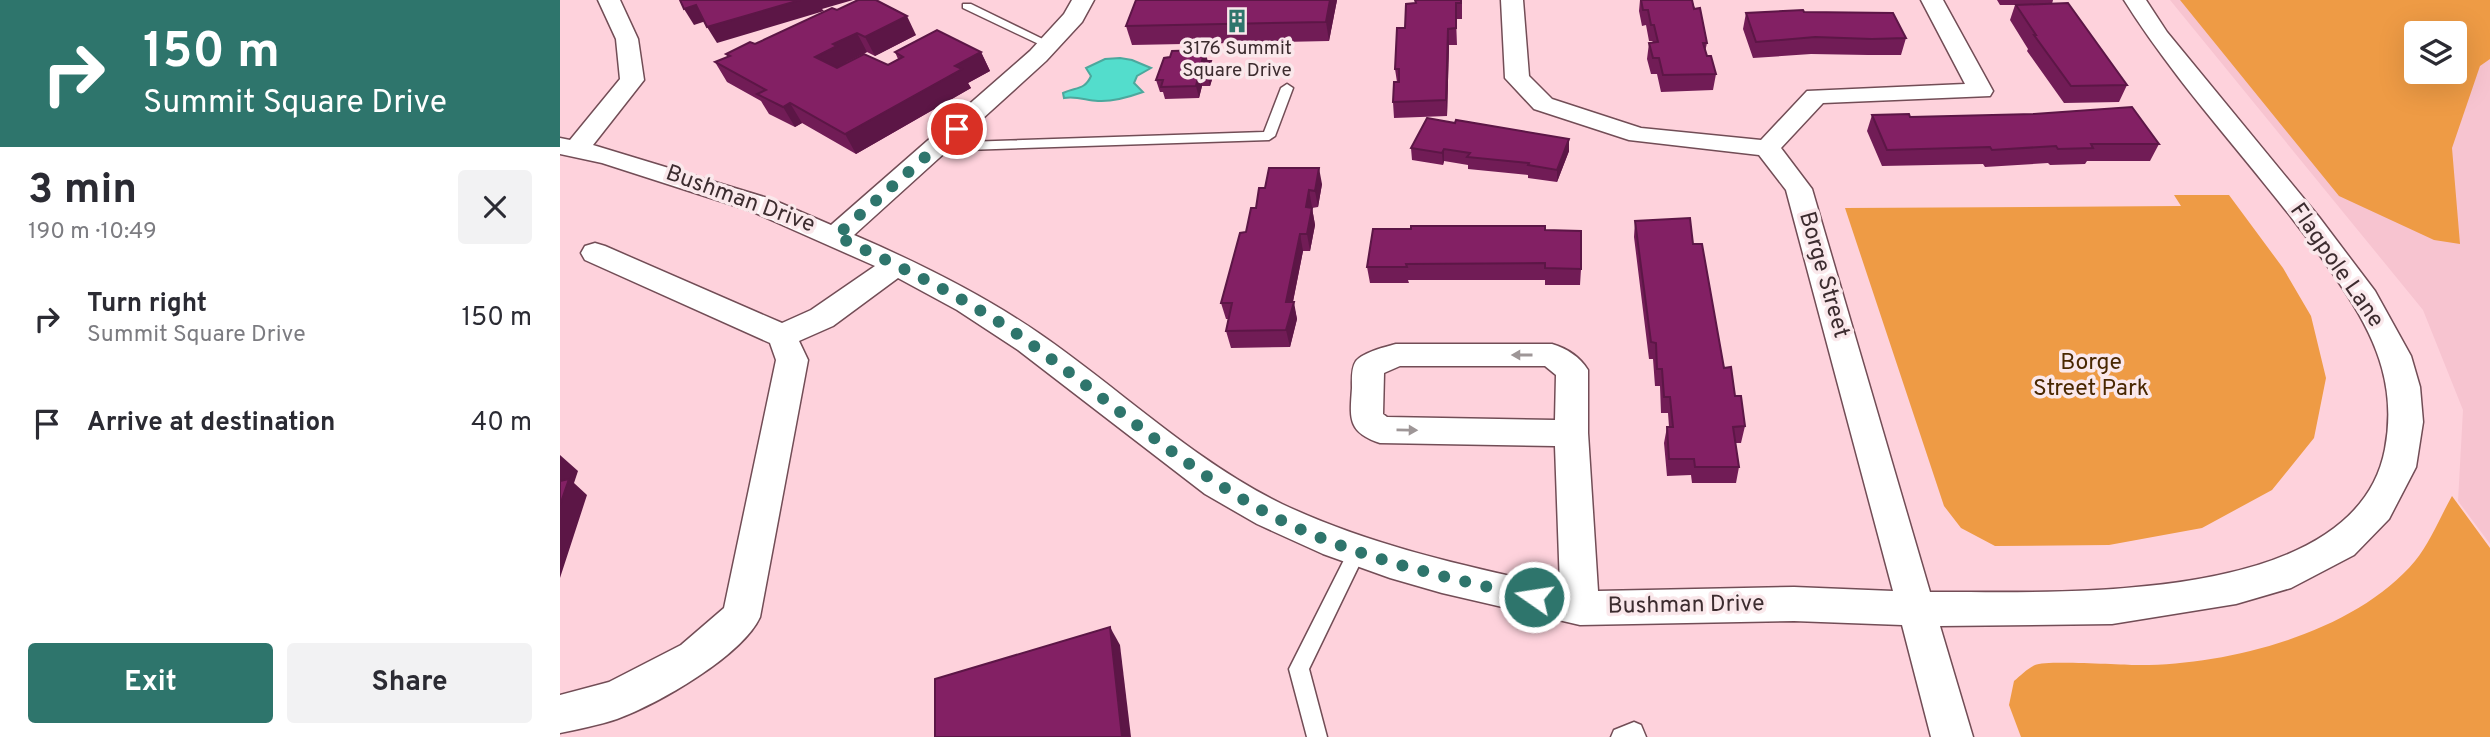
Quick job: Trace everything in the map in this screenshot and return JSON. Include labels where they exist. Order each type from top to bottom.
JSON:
[{"type":"street","points":[[568,147],[632,80],[627,39],[609,0]]},
{"type":"street","points":[[836,236],[1049,45],[1074,17],[1083,0]]},
{"type":"street","points":[[1512,0],[1517,78],[1542,104],[1638,135],[1768,148],[1816,96],[1980,91],[1932,0]]},
{"type":"street","name":"Flagpole Lane","points":[[1917,609],[2099,608],[2236,588],[2291,572],[2341,544],[2376,509],[2399,467],[2407,422],[2404,387],[2395,356],[2379,322],[2360,291],[2309,223],[2158,36],[2135,0]]},
{"type":"street","name":"Bushman Drive","points":[[568,147],[682,178],[761,205],[897,265],[968,303],[1029,342],[1217,484],[1269,514],[1357,551],[1442,577],[1580,608],[1794,604],[1917,609]]},
{"type":"street","name":"Borge Street","points":[[1768,148],[1799,189],[1952,737]]},
{"type":"street","points":[[560,714],[616,700],[695,658],[741,617],[792,360],[782,336],[595,253]]},
{"type":"street","points":[[782,336],[822,318],[897,265]]},
{"type":"street","points":[[1571,433],[1380,430],[1366,419],[1369,367],[1396,355],[1552,355],[1572,370],[1571,433],[1580,608]]},
{"type":"lane","points":[[967,6],[1049,45]]},
{"type":"lane","points":[[936,147],[1269,136],[1287,88]]},
{"type":"lane","points":[[1317,737],[1299,669],[1357,551]]},
{"type":"lane","points":[[1621,737],[1634,732],[1636,737]]},
{"type":"shaded area","points":[[2170,0],[2490,0],[2490,544],[2458,501],[2463,410],[2423,310]]},
{"type":"shaded area","points":[[1120,58],[1151,68],[1137,76],[1134,83],[1143,92],[1109,101],[1064,98],[1063,93],[1089,81],[1091,76],[1086,68],[1105,59]]},
{"type":"green space","points":[[2180,0],[2490,0],[2490,59],[2480,66],[2452,148],[2460,244],[2434,240],[2339,196]]},
{"type":"green space","name":"Borge Street Park","points":[[2174,195],[2229,195],[2283,268],[2311,316],[2326,378],[2314,438],[2272,490],[2202,528],[2109,545],[1995,546],[1961,528],[1944,506],[1845,208],[2181,206]]},
{"type":"green space","points":[[2452,496],[2490,548],[2490,737],[2021,737],[2009,705],[2014,681],[2032,666],[2053,663],[2172,664],[2210,659],[2248,652],[2324,626],[2359,608],[2389,586],[2415,561]]},
{"type":"building","points":[[680,0],[800,0],[707,27],[696,5],[684,9]]},
{"type":"building","points":[[858,0],[876,0],[907,16],[865,37],[857,33],[833,44],[837,46],[815,57],[837,68],[864,54],[888,65],[903,57],[895,52],[937,30],[981,52],[955,66],[962,69],[845,134],[790,103],[783,107],[757,94],[766,90],[715,62],[730,56],[726,54],[750,42],[755,44],[832,8],[837,10]]},
{"type":"building","points":[[1136,0],[1330,0],[1326,22],[1126,26]]},
{"type":"building","points":[[1415,0],[1461,0],[1461,3],[1456,3],[1456,28],[1448,29],[1446,100],[1393,102],[1394,82],[1399,82],[1399,69],[1395,69],[1397,28],[1405,28],[1406,4],[1416,3]]},
{"type":"building","points":[[1641,0],[1692,0],[1694,9],[1700,8],[1707,43],[1703,43],[1707,56],[1711,56],[1716,74],[1663,75],[1659,58],[1653,58],[1649,43],[1658,42],[1654,25],[1651,25],[1648,10],[1643,10]]},
{"type":"building","points":[[2068,3],[2127,85],[2071,86],[2016,5]]},
{"type":"building","points":[[1803,10],[1893,13],[1906,38],[1815,37],[1756,42],[1746,13]]},
{"type":"building","points":[[1205,50],[1202,61],[1211,61],[1207,74],[1199,74],[1196,86],[1161,87],[1163,80],[1156,80],[1164,58],[1170,57],[1172,51]]},
{"type":"building","points":[[2132,107],[2159,144],[2091,144],[2093,148],[2058,149],[2056,146],[1992,150],[1990,147],[1887,150],[1872,115],[1909,114],[1910,117],[2034,114]]},
{"type":"building","points":[[1427,118],[1455,123],[1456,120],[1569,139],[1557,170],[1528,165],[1529,163],[1467,157],[1470,153],[1444,149],[1442,153],[1411,148]]},
{"type":"building","points":[[1269,168],[1319,168],[1315,191],[1309,190],[1306,207],[1312,208],[1307,234],[1300,234],[1286,302],[1294,302],[1286,330],[1226,331],[1232,303],[1221,303],[1240,233],[1246,232],[1251,208],[1256,208],[1259,188],[1265,188]]},
{"type":"building","points":[[1690,218],[1693,244],[1702,244],[1724,368],[1731,367],[1735,396],[1741,396],[1745,426],[1733,427],[1739,467],[1695,467],[1694,459],[1669,459],[1667,427],[1673,427],[1670,397],[1664,397],[1662,369],[1657,369],[1656,343],[1651,342],[1635,221]]},
{"type":"building","points":[[1411,226],[1545,226],[1545,230],[1581,231],[1581,269],[1545,268],[1545,263],[1406,264],[1407,267],[1367,267],[1373,229],[1411,229]]},
{"type":"building","points":[[569,479],[560,505],[560,481]]},
{"type":"building","points":[[1110,627],[1122,737],[935,737],[935,679]]},
{"type":"place","name":"3176 Summit Square Drive","points":[[1237,21]]},
{"type":"route","points":[[957,129],[836,236],[968,303],[1029,342],[1217,484],[1269,514],[1336,543],[1390,562],[1442,577],[1534,597]]}]
